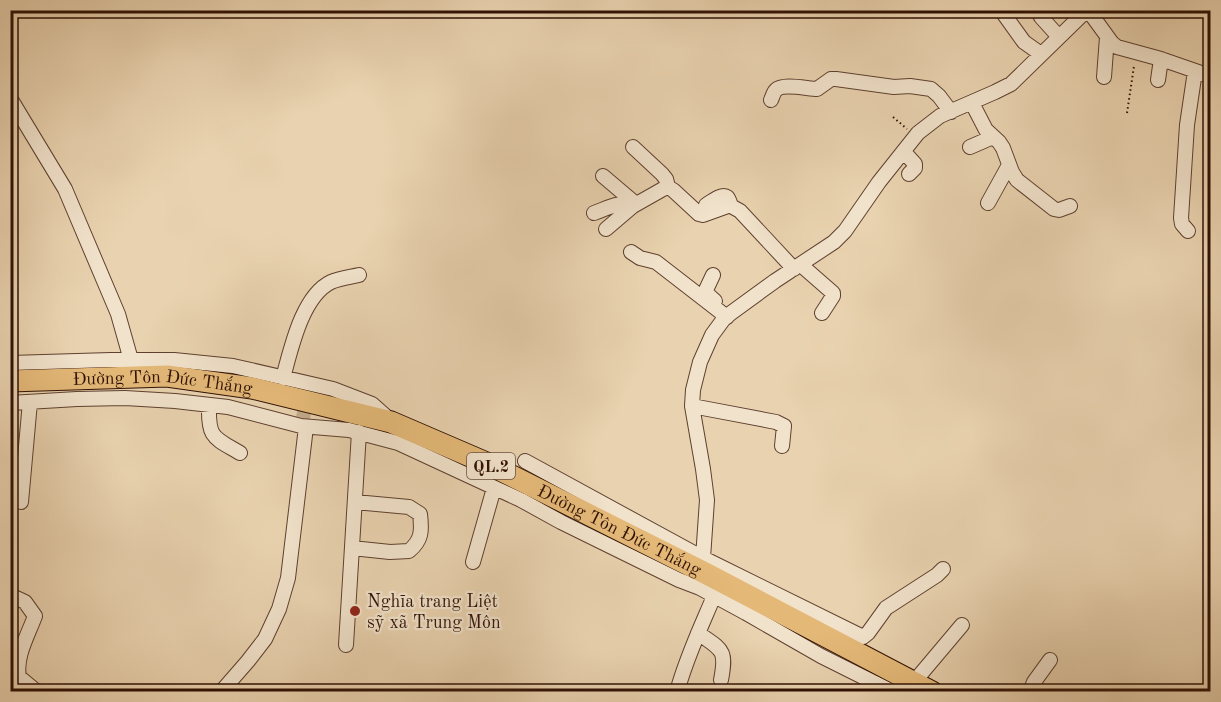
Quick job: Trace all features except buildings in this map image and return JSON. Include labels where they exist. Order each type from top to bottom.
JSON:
[{"type":"highway","name":"Đường Tôn Đức Thắng","points":[[10,381],[167,376],[252,388],[484,462],[705,570],[923,687]]},
{"type":"street","points":[[1001,10],[1024,42],[1041,54]]},
{"type":"street","points":[[1046,10],[1041,17],[1059,37]]},
{"type":"street","points":[[893,692],[821,656],[714,596],[705,570],[707,500],[692,406],[693,390],[705,348],[712,335],[729,315],[834,242],[845,231],[879,182],[916,137],[940,116],[1011,84],[1087,10],[1117,47],[1210,76]]},
{"type":"street","points":[[1104,77],[1107,37]]},
{"type":"street","points":[[1158,80],[1161,59]]},
{"type":"street","points":[[1188,231],[1182,224],[1181,218],[1187,125],[1195,70]]},
{"type":"street","points":[[771,100],[778,88],[817,89],[831,79],[836,79],[894,87],[910,86],[931,89],[951,112]]},
{"type":"street","points":[[10,98],[65,189],[118,314],[131,360]]},
{"type":"street","points":[[972,103],[982,125],[1003,148],[1017,180],[1049,206],[1059,210],[1070,206]]},
{"type":"street","points":[[970,147],[993,137]]},
{"type":"street","points":[[633,147],[662,174],[668,187],[693,209],[703,215],[731,206]]},
{"type":"street","points":[[904,152],[915,164],[915,168],[909,174]]},
{"type":"street","points":[[987,203],[1009,165]]},
{"type":"street","points":[[603,176],[634,205]]},
{"type":"street","points":[[606,229],[634,205],[668,187]]},
{"type":"street","points":[[706,205],[720,196],[727,197],[731,206],[740,211],[798,267],[833,293],[822,313]]},
{"type":"street","points":[[594,213],[618,204],[634,205]]},
{"type":"street","points":[[631,252],[640,258],[656,262],[729,315]]},
{"type":"street","points":[[713,275],[705,292],[729,315]]},
{"type":"street","points":[[283,378],[301,318],[315,296],[323,286],[333,281],[359,276]]},
{"type":"street","points":[[10,363],[174,360],[234,366],[283,378],[310,388],[333,389],[372,405],[374,427],[355,502],[346,645]]},
{"type":"street","points":[[10,403],[125,398],[175,401],[228,407],[303,424],[374,427],[398,443],[679,580],[705,570]]},
{"type":"street","points":[[21,502],[30,402]]},
{"type":"street","points":[[209,405],[208,419],[214,437],[240,453]]},
{"type":"street","points":[[692,406],[776,422],[784,426],[782,446]]},
{"type":"street","points":[[221,692],[265,639],[279,609],[288,578],[303,424]]},
{"type":"street","points":[[525,461],[705,570],[859,636],[863,637],[868,633],[886,608],[937,575],[942,569]]},
{"type":"street","points":[[473,562],[494,488]]},
{"type":"street","points":[[352,548],[390,552],[409,551],[418,543],[422,526],[420,514],[409,507],[355,502]]},
{"type":"street","points":[[10,595],[25,602],[35,616],[17,668],[19,677],[38,692]]},
{"type":"street","points":[[677,692],[681,676],[714,596]]},
{"type":"street","points":[[923,687],[962,625]]},
{"type":"street","points":[[698,633],[720,649],[725,662],[721,680]]},
{"type":"street","points":[[1030,692],[1050,660]]},
{"type":"path","points":[[1127,113],[1135,60],[1134,52]]},
{"type":"path","points":[[893,117],[916,137]]},
{"type":"tunnel","points":[[303,418],[308,394]]},
{"type":"place","name":"Nghĩa trang Liệt sỹ xã Trung Môn","points":[[355,611]]}]
